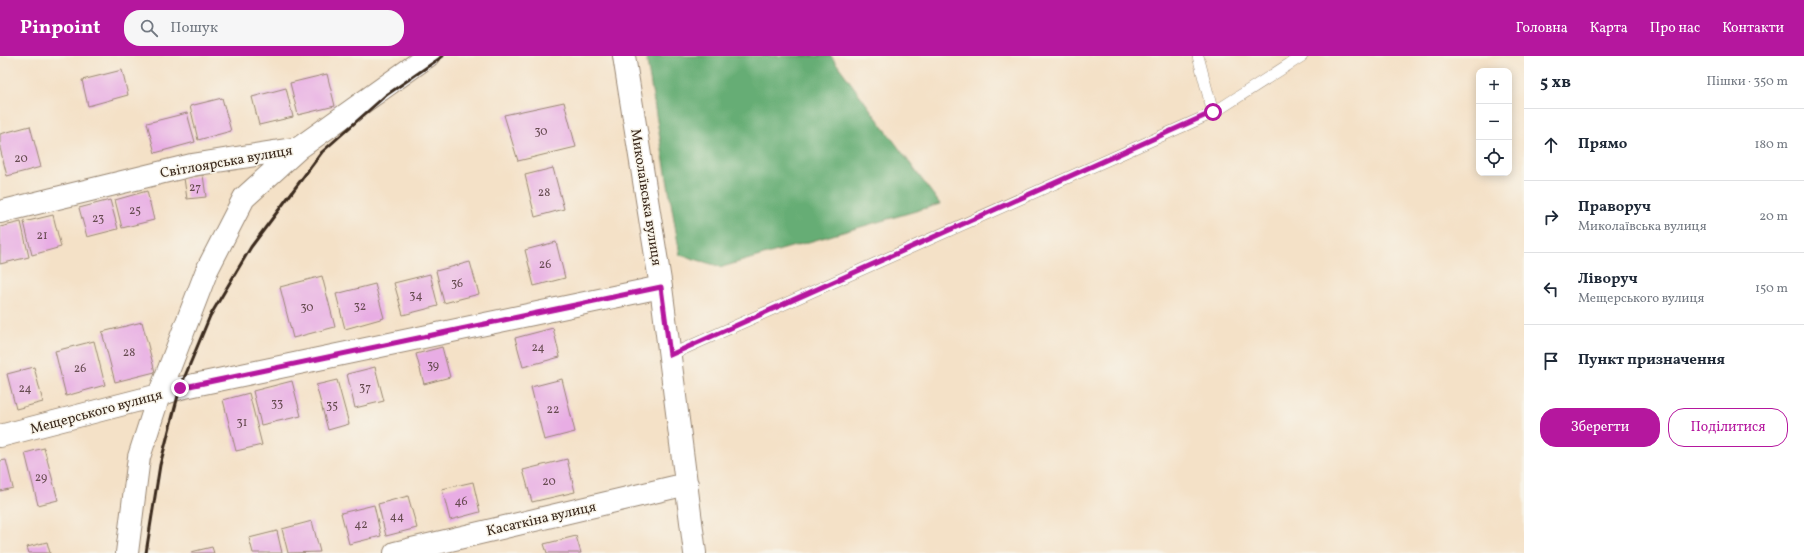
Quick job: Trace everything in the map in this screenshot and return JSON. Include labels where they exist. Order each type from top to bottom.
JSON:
[{"type":"street","name":"Світлоярська вулиця","points":[[0,212],[192,164],[299,148],[428,56]]},
{"type":"street","name":"Миколаївська вулиця","points":[[624,56],[661,287],[695,553]]},
{"type":"street","points":[[127,553],[139,457],[159,395],[208,270],[244,198],[299,148]]},
{"type":"street","name":"Мещерського вулиця","points":[[0,436],[159,395],[188,386],[661,287]]},
{"type":"street","name":"Касаткіна вулиця","points":[[395,553],[687,484]]},
{"type":"lane","points":[[1198,56],[1213,112]]},
{"type":"lane","points":[[670,355],[1213,112],[1302,56]]},
{"type":"green space","points":[[646,56],[831,56],[940,204],[722,267],[680,255]]},
{"type":"building","points":[[122,70],[128,95],[88,106],[82,80]]},
{"type":"building","points":[[327,74],[335,106],[298,115],[290,83]]},
{"type":"building","points":[[286,88],[293,117],[259,125],[252,97]]},
{"type":"building","points":[[222,98],[231,131],[198,140],[190,106]]},
{"type":"building","points":[[564,102],[576,147],[518,161],[504,115]]},
{"type":"building","points":[[187,113],[195,142],[155,153],[147,123]]},
{"type":"building","points":[[30,126],[41,167],[7,176],[0,148],[0,134]]},
{"type":"building","points":[[553,168],[564,209],[535,217],[525,175]]},
{"type":"building","points":[[203,175],[206,197],[187,199],[184,178]]},
{"type":"building","points":[[147,191],[154,220],[122,228],[115,200]]},
{"type":"building","points":[[110,200],[118,229],[87,237],[79,208]]},
{"type":"building","points":[[53,215],[61,247],[32,255],[24,222]]},
{"type":"building","points":[[21,222],[29,257],[0,264],[0,227]]},
{"type":"building","points":[[556,242],[565,278],[534,286],[525,250]]},
{"type":"building","points":[[470,262],[479,294],[444,303],[436,271]]},
{"type":"building","points":[[430,274],[438,306],[403,315],[394,283]]},
{"type":"building","points":[[322,276],[335,327],[293,338],[280,287]]},
{"type":"building","points":[[375,284],[384,318],[345,329],[336,294]]},
{"type":"building","points":[[142,322],[155,372],[115,382],[102,332]]},
{"type":"building","points":[[553,328],[560,357],[523,367],[515,338]]},
{"type":"building","points":[[94,341],[105,385],[66,396],[55,351]]},
{"type":"building","points":[[442,347],[450,377],[424,384],[416,354]]},
{"type":"building","points":[[34,367],[43,402],[16,409],[7,374]]},
{"type":"building","points":[[375,367],[384,401],[355,408],[347,374]]},
{"type":"building","points":[[562,379],[575,432],[544,440],[531,387]]},
{"type":"building","points":[[337,380],[349,424],[328,430],[316,385]]},
{"type":"building","points":[[292,381],[301,416],[261,425],[253,391]]},
{"type":"building","points":[[249,393],[262,445],[236,451],[223,400]]},
{"type":"building","points":[[44,448],[58,500],[38,505],[25,453]]},
{"type":"building","points":[[567,459],[575,492],[532,502],[523,470]]},
{"type":"building","points":[[6,460],[13,488],[0,491],[0,461]]},
{"type":"building","points":[[473,482],[480,512],[450,520],[442,489]]},
{"type":"building","points":[[408,496],[417,528],[386,536],[378,504]]},
{"type":"building","points":[[374,505],[381,536],[349,544],[341,513]]},
{"type":"building","points":[[312,521],[320,552],[288,553],[282,529]]},
{"type":"building","points":[[277,531],[282,553],[253,553],[249,538]]},
{"type":"building","points":[[576,536],[581,553],[547,553],[544,544]]},
{"type":"building","points":[[47,542],[50,553],[29,553],[27,547]]},
{"type":"building","points":[[212,547],[214,553],[191,553],[191,552]]},
{"type":"railway","points":[[146,553],[160,465],[180,388],[210,316],[251,247],[322,152],[385,96],[443,56]]},
{"type":"route","points":[[180,388],[661,287],[670,355],[1213,112]]}]
